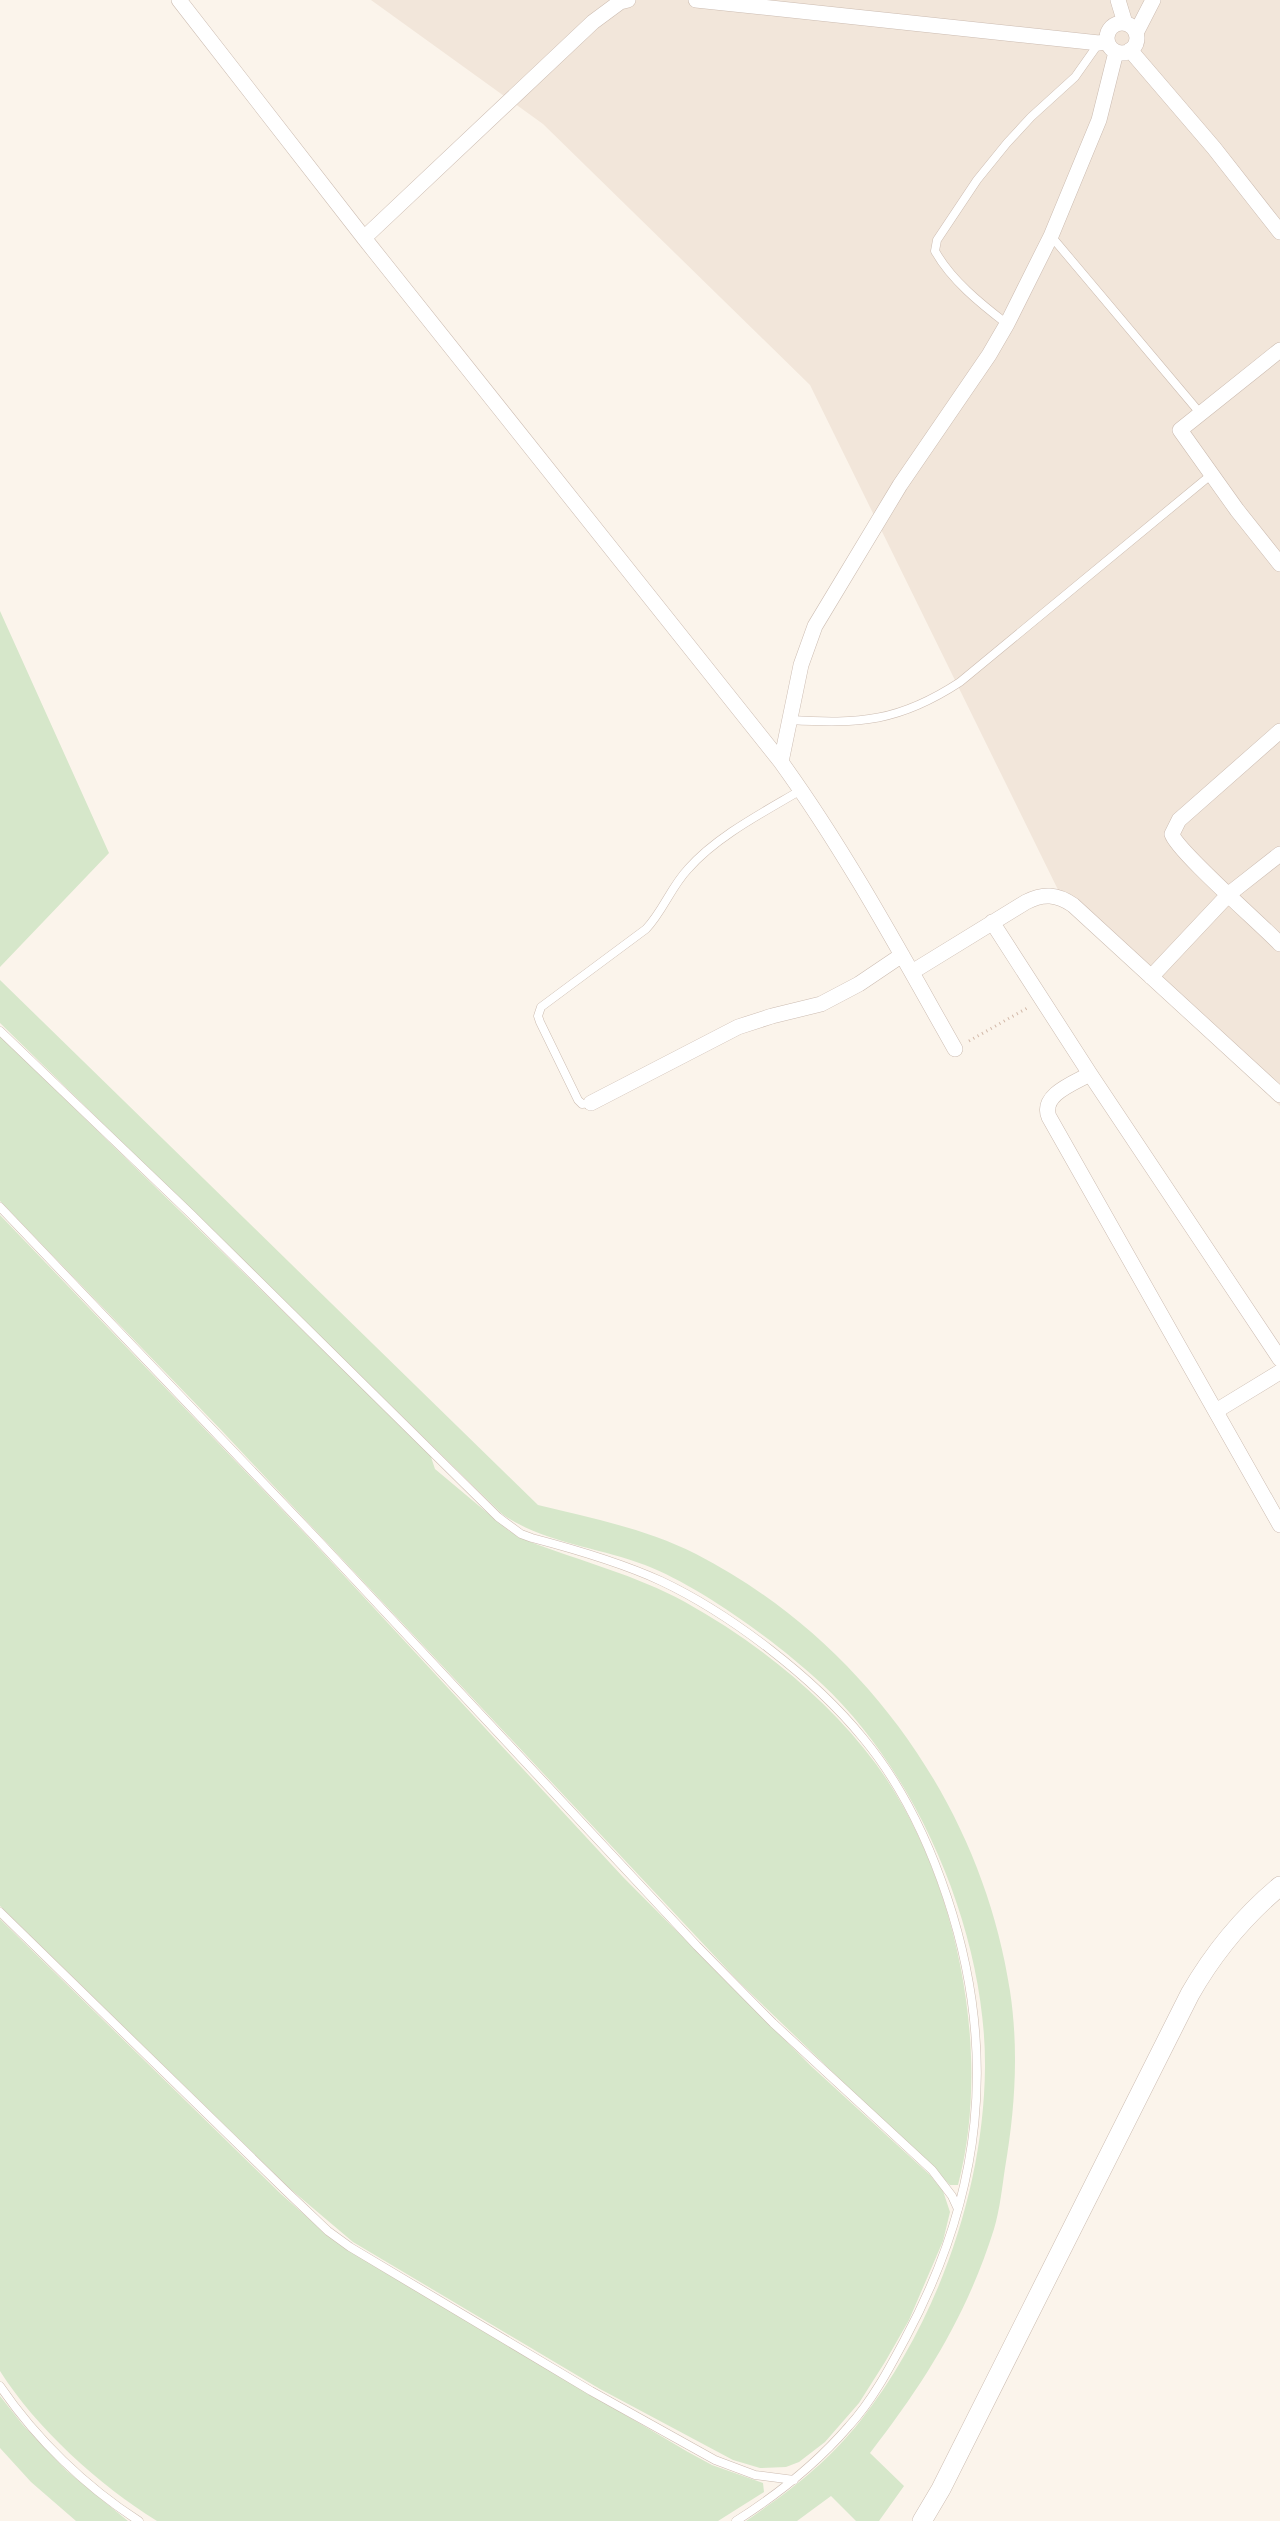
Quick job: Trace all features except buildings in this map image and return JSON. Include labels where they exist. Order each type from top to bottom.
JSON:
[{"type":"street","points":[[178,0],[801,790],[902,955],[956,1049]]},
{"type":"street","points":[[364,238],[593,22],[614,6],[628,0]]},
{"type":"street","points":[[696,0],[733,2],[1113,47],[1136,43],[1118,0]]},
{"type":"street","points":[[1131,28],[1154,0]]},
{"type":"street","points":[[1131,28],[1120,23],[1108,32],[1113,47],[1214,148],[1280,232]]},
{"type":"street","points":[[780,762],[808,642],[824,609],[900,485],[989,355],[1007,324],[1050,236],[1099,120],[1113,47]]},
{"type":"street","points":[[1280,350],[1180,430],[1237,510],[1280,564]]},
{"type":"street","points":[[1280,731],[1179,820],[1172,830],[1174,840],[1280,944]]},
{"type":"street","points":[[1152,977],[1229,894],[1280,854]]},
{"type":"street","points":[[912,972],[992,922],[1035,898],[1043,895],[1059,897],[1072,905],[1280,1095]]},
{"type":"street","points":[[992,922],[1090,1074],[1280,1359]]},
{"type":"street","points":[[591,1103],[738,1027],[772,1016],[821,1004],[859,984],[902,955]]},
{"type":"street","points":[[1090,1074],[1051,1098],[1047,1103],[1047,1113],[1280,1525]]},
{"type":"street","points":[[1216,1411],[1280,1372]]},
{"type":"street","points":[[922,2521],[941,2489],[1190,1994],[1220,1947],[1251,1912],[1280,1886]]},
{"type":"lane","points":[[1007,324],[980,304],[943,262],[935,251],[937,240],[977,180],[1006,144],[1031,117],[1075,77],[1113,47]]},
{"type":"lane","points":[[1050,236],[1200,413]]},
{"type":"lane","points":[[790,720],[840,723],[866,720],[915,708],[939,696],[960,682],[1212,474]]},
{"type":"lane","points":[[591,1103],[584,1105],[578,1100],[540,1022],[538,1016],[541,1007],[646,929],[688,868],[738,828],[801,790]]},
{"type":"lane","points":[[0,1031],[191,1214],[498,1517],[521,1534],[638,1572],[675,1588],[726,1619],[794,1670],[841,1713],[880,1761],[914,1814],[926,1839],[952,1912],[968,1969],[975,2020],[978,2067],[975,2120],[970,2160],[958,2209],[949,2242],[935,2278],[890,2366],[851,2424],[794,2480],[736,2521]]},
{"type":"lane","points":[[0,1207],[316,1538],[697,1946],[773,2023],[932,2170],[952,2196],[958,2209]]},
{"type":"lane","points":[[0,1912],[278,2184],[328,2231],[350,2247],[592,2391],[715,2460],[755,2475],[794,2480]]},
{"type":"lane","points":[[0,2386],[58,2455],[92,2486],[139,2521]]},
{"type":"path","points":[[956,1049],[1030,1006],[1035,1014]]},
{"type":"shaded area","points":[[371,0],[1280,0],[1280,1106],[1064,902],[810,385],[543,124]]},
{"type":"green space","points":[[0,611],[109,853],[0,967]]},
{"type":"green space","points":[[0,980],[538,1505],[619,1525],[677,1545],[696,1554],[756,1590],[811,1632],[861,1681],[905,1735],[942,1794],[972,1857],[995,1923],[1013,2013],[1015,2080],[1001,2198],[994,2229],[983,2260],[971,2290],[942,2347],[909,2400],[870,2453],[904,2486],[879,2521],[856,2521],[831,2496],[797,2521],[746,2521],[822,2463],[861,2420],[888,2382],[912,2341],[933,2298],[951,2253],[965,2207],[976,2160],[983,2114],[985,2067],[982,2016],[974,1964],[959,1911],[940,1860],[916,1810],[889,1764],[857,1721],[804,1668],[738,1617],[667,1574],[627,1559],[535,1532],[502,1514],[0,1023]]},
{"type":"green space","points":[[0,1036],[430,1454],[435,1469],[509,1531],[528,1541],[666,1592],[712,1618],[764,1653],[789,1673],[836,1716],[857,1740],[876,1764],[904,1808],[928,1858],[947,1911],[960,1966],[969,2023],[971,2079],[968,2134],[958,2185],[950,2185],[739,1982],[223,1432],[0,1201]]},
{"type":"green space","points":[[0,1215],[313,1542],[623,1877],[811,2066],[930,2175],[943,2191],[950,2212],[943,2241],[909,2320],[859,2403],[825,2442],[799,2462],[786,2467],[760,2468],[733,2460],[600,2389],[353,2242],[288,2187],[0,1906]]},
{"type":"green space","points":[[0,1919],[281,2194],[325,2233],[374,2266],[688,2452],[712,2465],[763,2483],[764,2492],[718,2521],[157,2521],[135,2507],[91,2473],[50,2434],[0,2371]]},
{"type":"green space","points":[[0,2396],[23,2425],[67,2471],[128,2521],[76,2521],[31,2482],[0,2448]]}]
